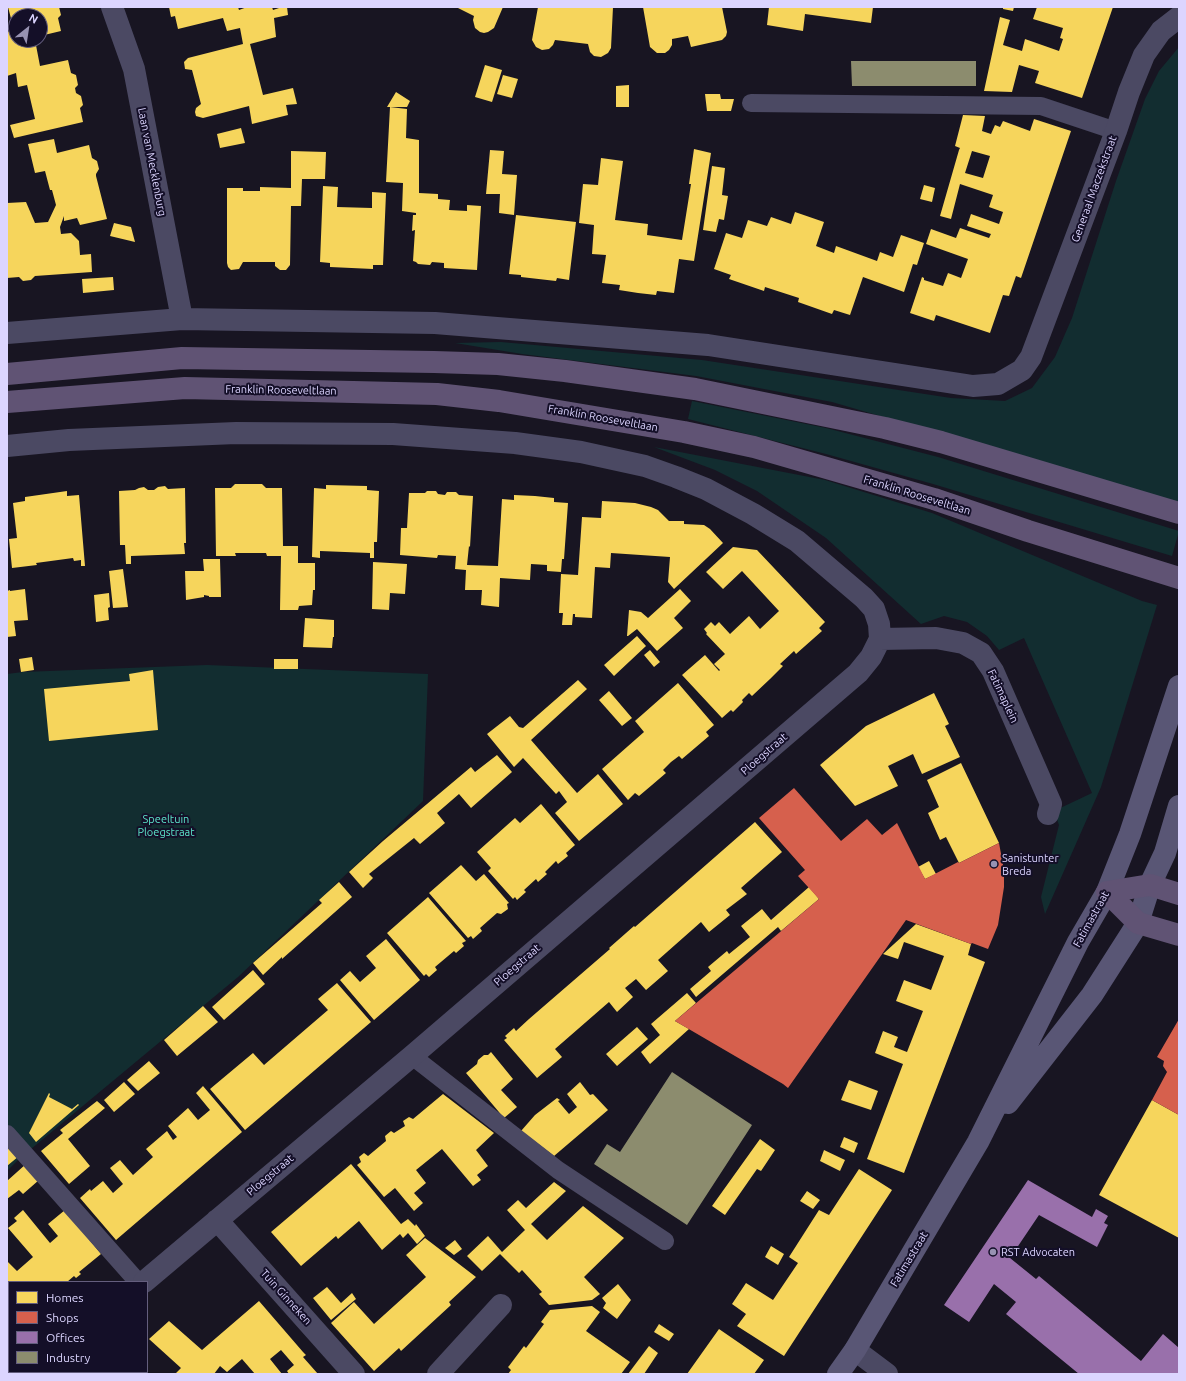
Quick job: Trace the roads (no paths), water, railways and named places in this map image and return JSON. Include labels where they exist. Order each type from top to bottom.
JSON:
[{"type":"main road","points":[[7,374],[182,358],[498,364],[566,371],[695,389],[885,428],[941,442],[1177,512]]},
{"type":"main road","name":"Franklin Rooseveltlaan","points":[[7,402],[185,388],[437,394],[499,401],[684,432],[754,447],[934,499],[1028,531],[1179,578]]},
{"type":"main road","name":"Fatimastraat","points":[[838,1374],[856,1350],[978,1142],[1078,942],[1107,892],[1130,834],[1179,686]]},
{"type":"main road","name":"Fatimastraat","points":[[978,1142],[1092,995],[1138,922],[1150,885],[1165,853],[1179,806]]},
{"type":"main road","points":[[1107,892],[1150,885],[1179,894]]},
{"type":"main road","points":[[1107,892],[1138,922],[1179,935]]},
{"type":"street","name":"Laan van Mecklenburg","points":[[112,7],[134,69],[182,319]]},
{"type":"street","name":"Generaal Maczekstraat","points":[[182,319],[435,323],[708,345],[973,386],[998,384],[1022,370],[1032,357],[1144,55],[1161,31],[1179,17]]},
{"type":"street","points":[[7,334],[182,319]]},
{"type":"street","points":[[7,446],[69,440],[236,433],[393,434],[515,443],[581,452],[645,466],[700,486],[753,514],[797,542],[864,598],[874,609],[879,624],[880,639]]},
{"type":"street","name":"Fatimaplein","points":[[880,639],[936,638],[963,643],[981,653],[993,671],[1051,804],[1048,814]]},
{"type":"street","name":"Ploegstraat","points":[[145,1281],[412,1056],[858,673],[871,657],[880,639]]},
{"type":"street","name":"Tuin Ginneken","points":[[217,1220],[354,1374]]},
{"type":"street","points":[[438,1374],[501,1306]]},
{"type":"street","points":[[856,1350],[887,1374]]},
{"type":"lane","points":[[751,103],[1041,106],[1116,131]]},
{"type":"lane","points":[[412,1056],[558,1170],[666,1241]]},
{"type":"lane","points":[[7,1134],[137,1281]]},
{"type":"place","name":"Sanistunter Breda","points":[[994,864]]},
{"type":"place","name":"RST Advocaten","points":[[993,1252]]},
{"type":"park label","name":"Speeltuin Ploegstraat","points":[[166,825]]}]
